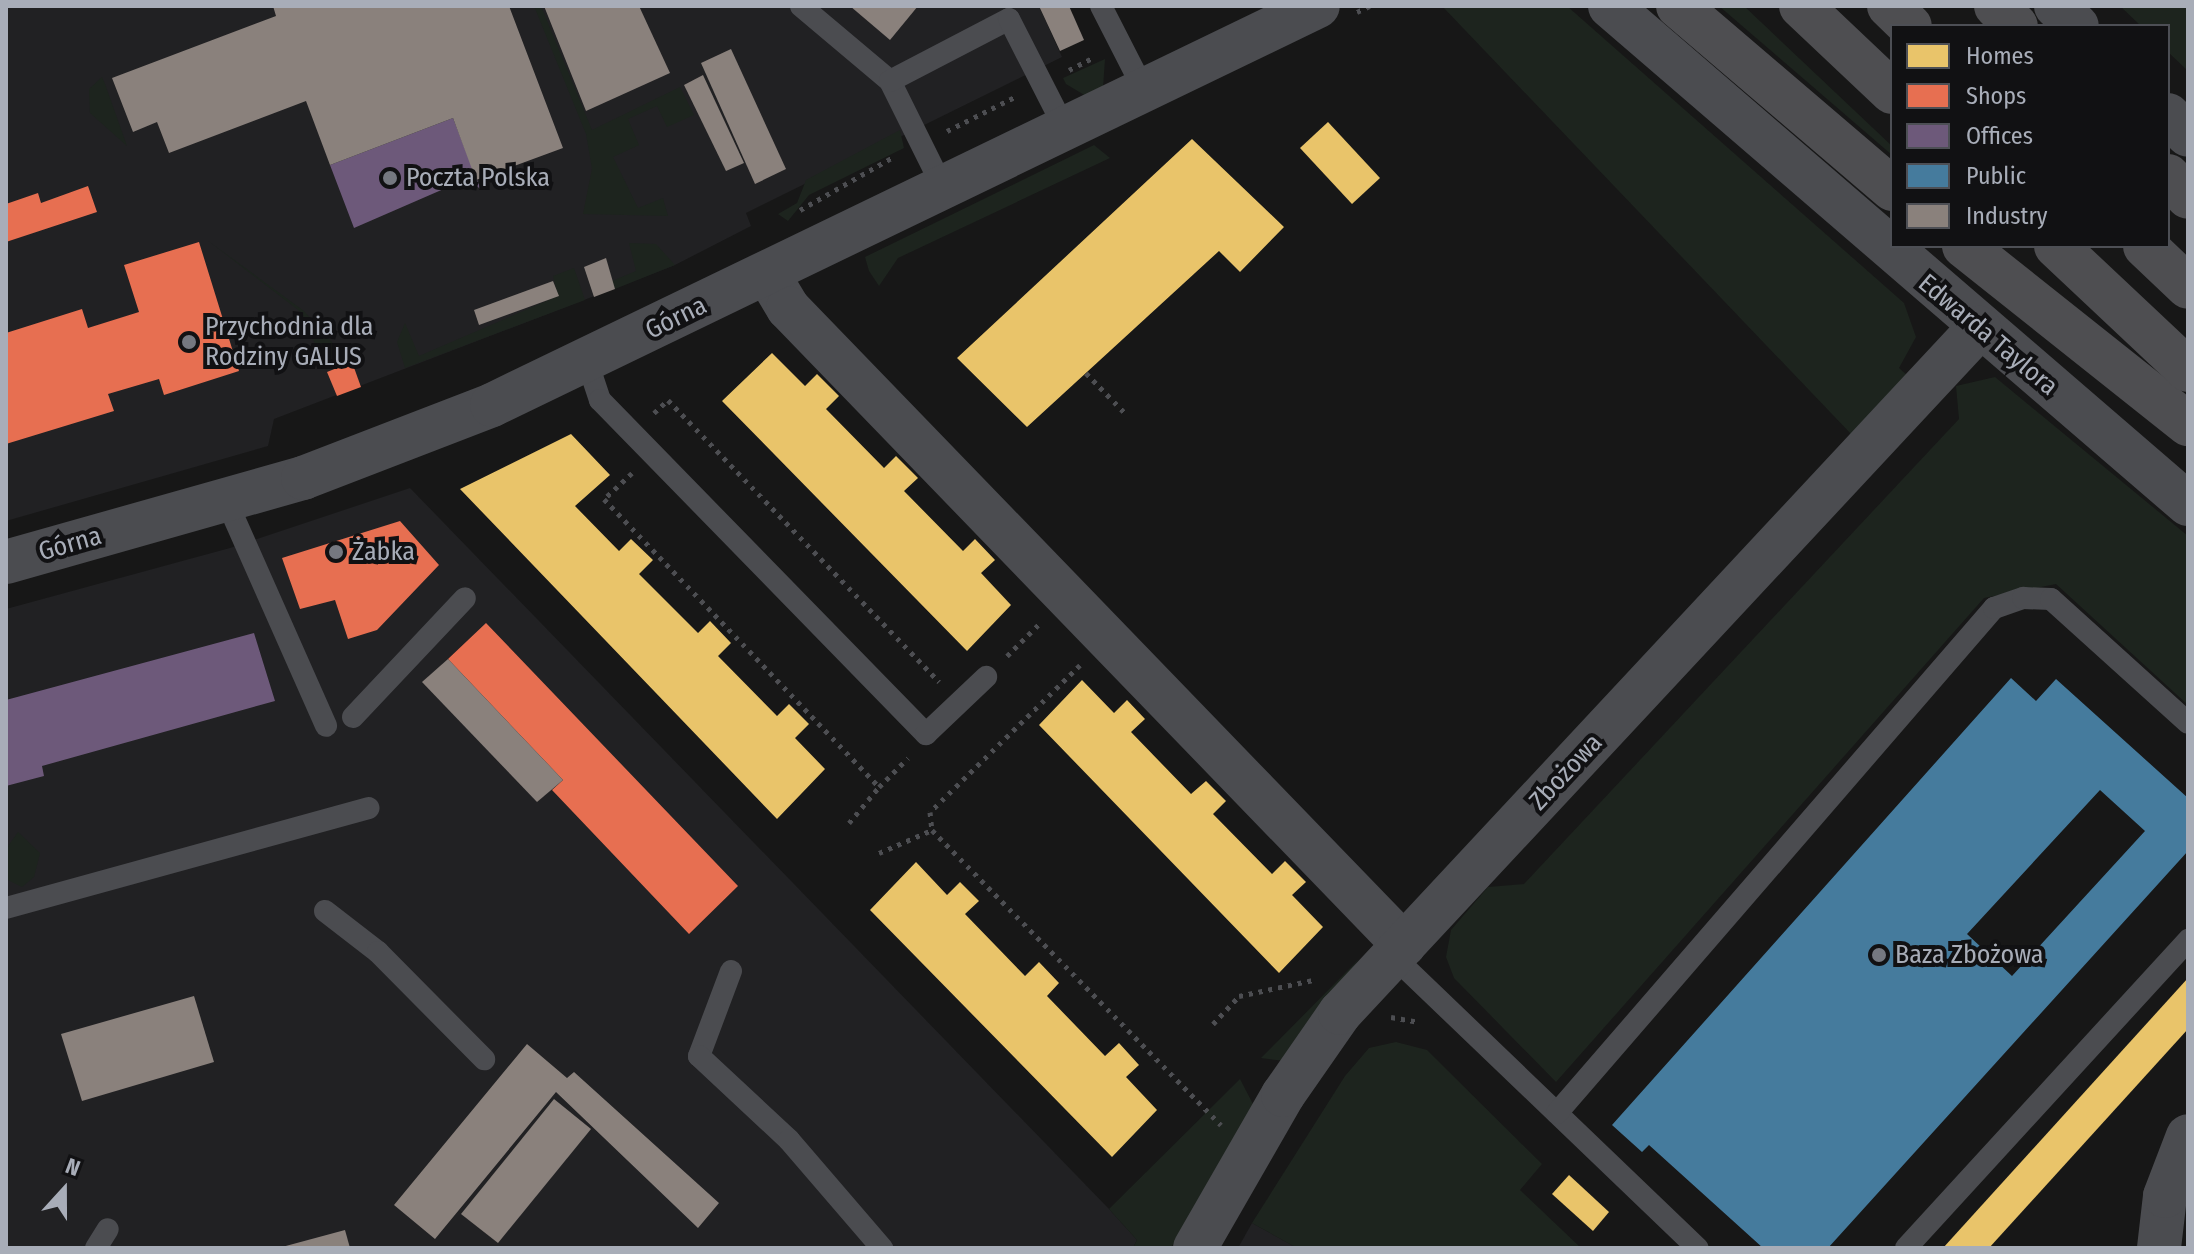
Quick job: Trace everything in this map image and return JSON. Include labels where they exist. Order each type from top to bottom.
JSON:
[{"type":"highway","points":[[1678,6],[1890,187]]},
{"type":"highway","points":[[1801,6],[1890,90]]},
{"type":"highway","points":[[1889,6],[1908,24]]},
{"type":"highway","points":[[1996,6],[2014,24]]},
{"type":"highway","points":[[2170,178],[2188,197]]},
{"type":"highway","points":[[1967,248],[2188,424]]},
{"type":"highway","points":[[2058,248],[2188,370]]},
{"type":"highway","points":[[2147,248],[2188,287]]},
{"type":"street","name":"Górna","points":[[6,562],[303,478],[587,361],[1318,6]]},
{"type":"street","name":"Edwarda Taylora","points":[[1610,6],[1979,328],[2188,504]]},
{"type":"street","points":[[2056,6],[2075,24]]},
{"type":"street","points":[[2170,117],[2188,135]]},
{"type":"street","points":[[767,273],[788,308],[1398,950]]},
{"type":"street","name":"Zbożowa","points":[[1195,1248],[1248,1153],[1340,1013],[1979,328]]},
{"type":"street","points":[[2159,1248],[2165,1196],[2188,1136]]},
{"type":"lane","points":[[801,6],[890,81],[943,188]]},
{"type":"lane","points":[[1101,6],[1144,90]]},
{"type":"lane","points":[[890,81],[1009,19],[1065,129]]},
{"type":"lane","points":[[587,361],[600,400],[926,734],[986,677]]},
{"type":"lane","points":[[226,500],[326,726]]},
{"type":"lane","points":[[353,717],[465,598]]},
{"type":"lane","points":[[1557,1113],[1994,608],[2023,598],[2051,599],[2188,723]]},
{"type":"lane","points":[[6,908],[368,808]]},
{"type":"lane","points":[[325,911],[378,952],[484,1059]]},
{"type":"lane","points":[[1906,1248],[2188,940]]},
{"type":"lane","points":[[1398,950],[1557,1113],[1698,1248]]},
{"type":"lane","points":[[731,971],[699,1056],[789,1140],[882,1248]]},
{"type":"path","points":[[1086,373],[1124,412]]},
{"type":"path","points":[[633,433],[668,400],[959,703]]},
{"type":"path","points":[[653,453],[604,499],[879,787]]},
{"type":"path","points":[[849,823],[926,734]]},
{"type":"path","points":[[989,753],[930,812],[932,830],[1248,1153]]},
{"type":"path","points":[[879,853],[932,830]]},
{"type":"path","points":[[1213,1024],[1239,996],[1292,988],[1322,971]]},
{"type":"shaded area","points":[[6,6],[1039,6],[1062,57],[746,213],[751,226],[675,265],[274,419],[268,446],[6,521]]},
{"type":"shaded area","points":[[534,6],[541,6],[592,130],[680,87],[694,115],[667,127],[657,106],[628,119],[639,145],[613,157],[638,208],[663,198],[668,216],[583,214],[592,169],[586,134]]},
{"type":"shaded area","points":[[1442,6],[1567,6],[1904,303],[1916,337],[1899,368],[1908,376],[1852,435]]},
{"type":"shaded area","points":[[1719,6],[1744,6],[1890,144],[1890,153]]},
{"type":"shaded area","points":[[2120,6],[2188,6],[2188,71],[2170,54],[2170,24],[2139,24]]},
{"type":"shaded area","points":[[1105,59],[1103,88],[1086,96],[1066,84],[1063,78]]},
{"type":"shaded area","points":[[102,77],[127,146],[90,113],[89,89]]},
{"type":"shaded area","points":[[900,130],[904,148],[809,195],[788,221],[778,214],[797,203],[806,180]]},
{"type":"shaded area","points":[[1094,145],[1110,158],[898,258],[879,286],[869,271],[865,257]]},
{"type":"shaded area","points":[[207,240],[304,311],[336,347],[337,365],[326,370],[302,313]]},
{"type":"shaded area","points":[[629,243],[656,244],[675,265],[615,289],[612,281],[636,271]]},
{"type":"shaded area","points":[[574,268],[585,300],[405,368],[397,342],[405,323],[419,356],[558,296],[553,276]]},
{"type":"shaded area","points":[[1995,377],[2188,536],[2188,705],[2056,584],[1984,598],[1556,1082],[1454,978],[1446,957],[1451,930],[1488,887],[1524,884],[1959,419],[1956,386]]},
{"type":"shaded area","points":[[410,488],[1109,1209],[1137,1240],[1133,1248],[6,1248],[6,609],[230,548]]},
{"type":"shaded area","points":[[18,832],[40,853],[34,877],[22,887],[6,879],[6,849]]},
{"type":"shaded area","points":[[1359,959],[1284,1061],[1261,1058]]},
{"type":"shaded area","points":[[1396,1042],[1427,1050],[1542,1164],[1520,1190],[1581,1248],[1297,1248],[1252,1223],[1345,1076],[1369,1048]]},
{"type":"shaded area","points":[[1240,1079],[1254,1106],[1171,1248],[1133,1248],[1137,1240],[1109,1209]]},
{"type":"shaded area","points":[[1252,1223],[1297,1248],[1238,1248]]},
{"type":"building: Homes","points":[[1328,122],[1380,178],[1352,204],[1300,148]]},
{"type":"building: Homes","points":[[1192,139],[1284,227],[1240,272],[1219,251],[1027,427],[957,358]]},
{"type":"building: Homes","points":[[772,353],[805,386],[817,374],[839,396],[826,409],[884,468],[896,456],[918,478],[904,491],[963,551],[975,539],[995,560],[981,573],[1011,605],[967,651],[722,401]]},
{"type":"building: Homes","points":[[571,434],[610,475],[575,506],[619,551],[631,539],[653,560],[639,574],[698,633],[710,621],[731,643],[718,656],[777,716],[789,704],[809,724],[795,738],[825,769],[777,819],[460,489]]},
{"type":"building: Homes","points":[[1082,680],[1114,713],[1127,700],[1145,719],[1131,732],[1191,794],[1206,781],[1226,801],[1213,814],[1272,874],[1285,861],[1306,882],[1292,895],[1323,927],[1279,973],[1039,725]]},
{"type":"building: Homes","points":[[916,862],[947,895],[960,882],[979,901],[965,914],[1025,976],[1039,962],[1059,983],[1047,996],[1105,1056],[1119,1043],[1139,1065],[1126,1077],[1157,1110],[1112,1157],[870,910]]},
{"type":"building: Homes","points":[[2188,978],[2188,1029],[1989,1248],[1943,1248]]},
{"type":"building: Homes","points":[[1569,1175],[1609,1212],[1593,1231],[1552,1194]]},
{"type":"building: Shops","points":[[88,186],[97,212],[6,242],[6,204],[38,193],[41,203]]},
{"type":"building: Shops","points":[[199,242],[239,371],[164,395],[159,379],[108,394],[114,411],[6,444],[6,333],[82,309],[88,328],[139,312],[124,265]]},
{"type":"building: Shops","points":[[352,362],[361,387],[337,396],[327,372]]},
{"type":"building: Shops","points":[[400,521],[439,565],[377,630],[348,639],[335,600],[300,609],[282,558]]},
{"type":"building: Shops","points":[[486,623],[738,886],[689,934],[552,790],[563,780],[448,659]]},
{"type":"building: Offices","points":[[453,118],[481,190],[469,178],[354,228],[330,165]]},
{"type":"building: Offices","points":[[254,633],[275,701],[42,766],[44,776],[6,786],[6,700]]},
{"type":"building: Public","name":"Baza Zbożowa","points":[[2011,678],[2036,701],[2056,679],[2188,798],[2188,851],[1828,1248],[1763,1248],[1649,1145],[1642,1152],[1612,1125]],"holes":[[[2100,790],[2145,831],[2012,976],[1967,934]]]},
{"type":"building: Industry","points":[[273,6],[509,6],[563,148],[476,180],[453,118],[330,165],[306,101],[169,153],[157,122],[133,132],[112,78],[276,16]]},
{"type":"building: Industry","points":[[544,6],[639,6],[670,73],[586,111]]},
{"type":"building: Industry","points":[[850,6],[918,6],[890,40]]},
{"type":"building: Industry","points":[[1039,6],[1069,6],[1084,40],[1060,51]]},
{"type":"building: Industry","points":[[731,49],[786,169],[755,184],[701,63]]},
{"type":"building: Industry","points":[[703,75],[744,163],[726,171],[684,85]]},
{"type":"building: Industry","points":[[606,258],[615,289],[594,297],[584,267]]},
{"type":"building: Industry","points":[[553,281],[559,296],[479,325],[474,310]]},
{"type":"building: Industry","points":[[448,659],[563,780],[537,802],[422,682]]},
{"type":"building: Industry","points":[[194,996],[214,1062],[82,1101],[61,1034]]},
{"type":"building: Industry","points":[[527,1044],[567,1078],[574,1072],[719,1203],[698,1228],[556,1092],[435,1239],[394,1205]]},
{"type":"building: Industry","points":[[554,1099],[591,1129],[498,1243],[461,1214]]},
{"type":"building: Industry","points":[[345,1230],[350,1248],[282,1248],[282,1247]]},
{"type":"place","name":"Poczta Polska","points":[[390,178]]},
{"type":"place","name":"Przychodnia dla Rodziny GALUS","points":[[189,342]]},
{"type":"place","name":"Żabka","points":[[336,552]]},
{"type":"place","name":"Baza Zbożowa","points":[[1879,955]]}]
